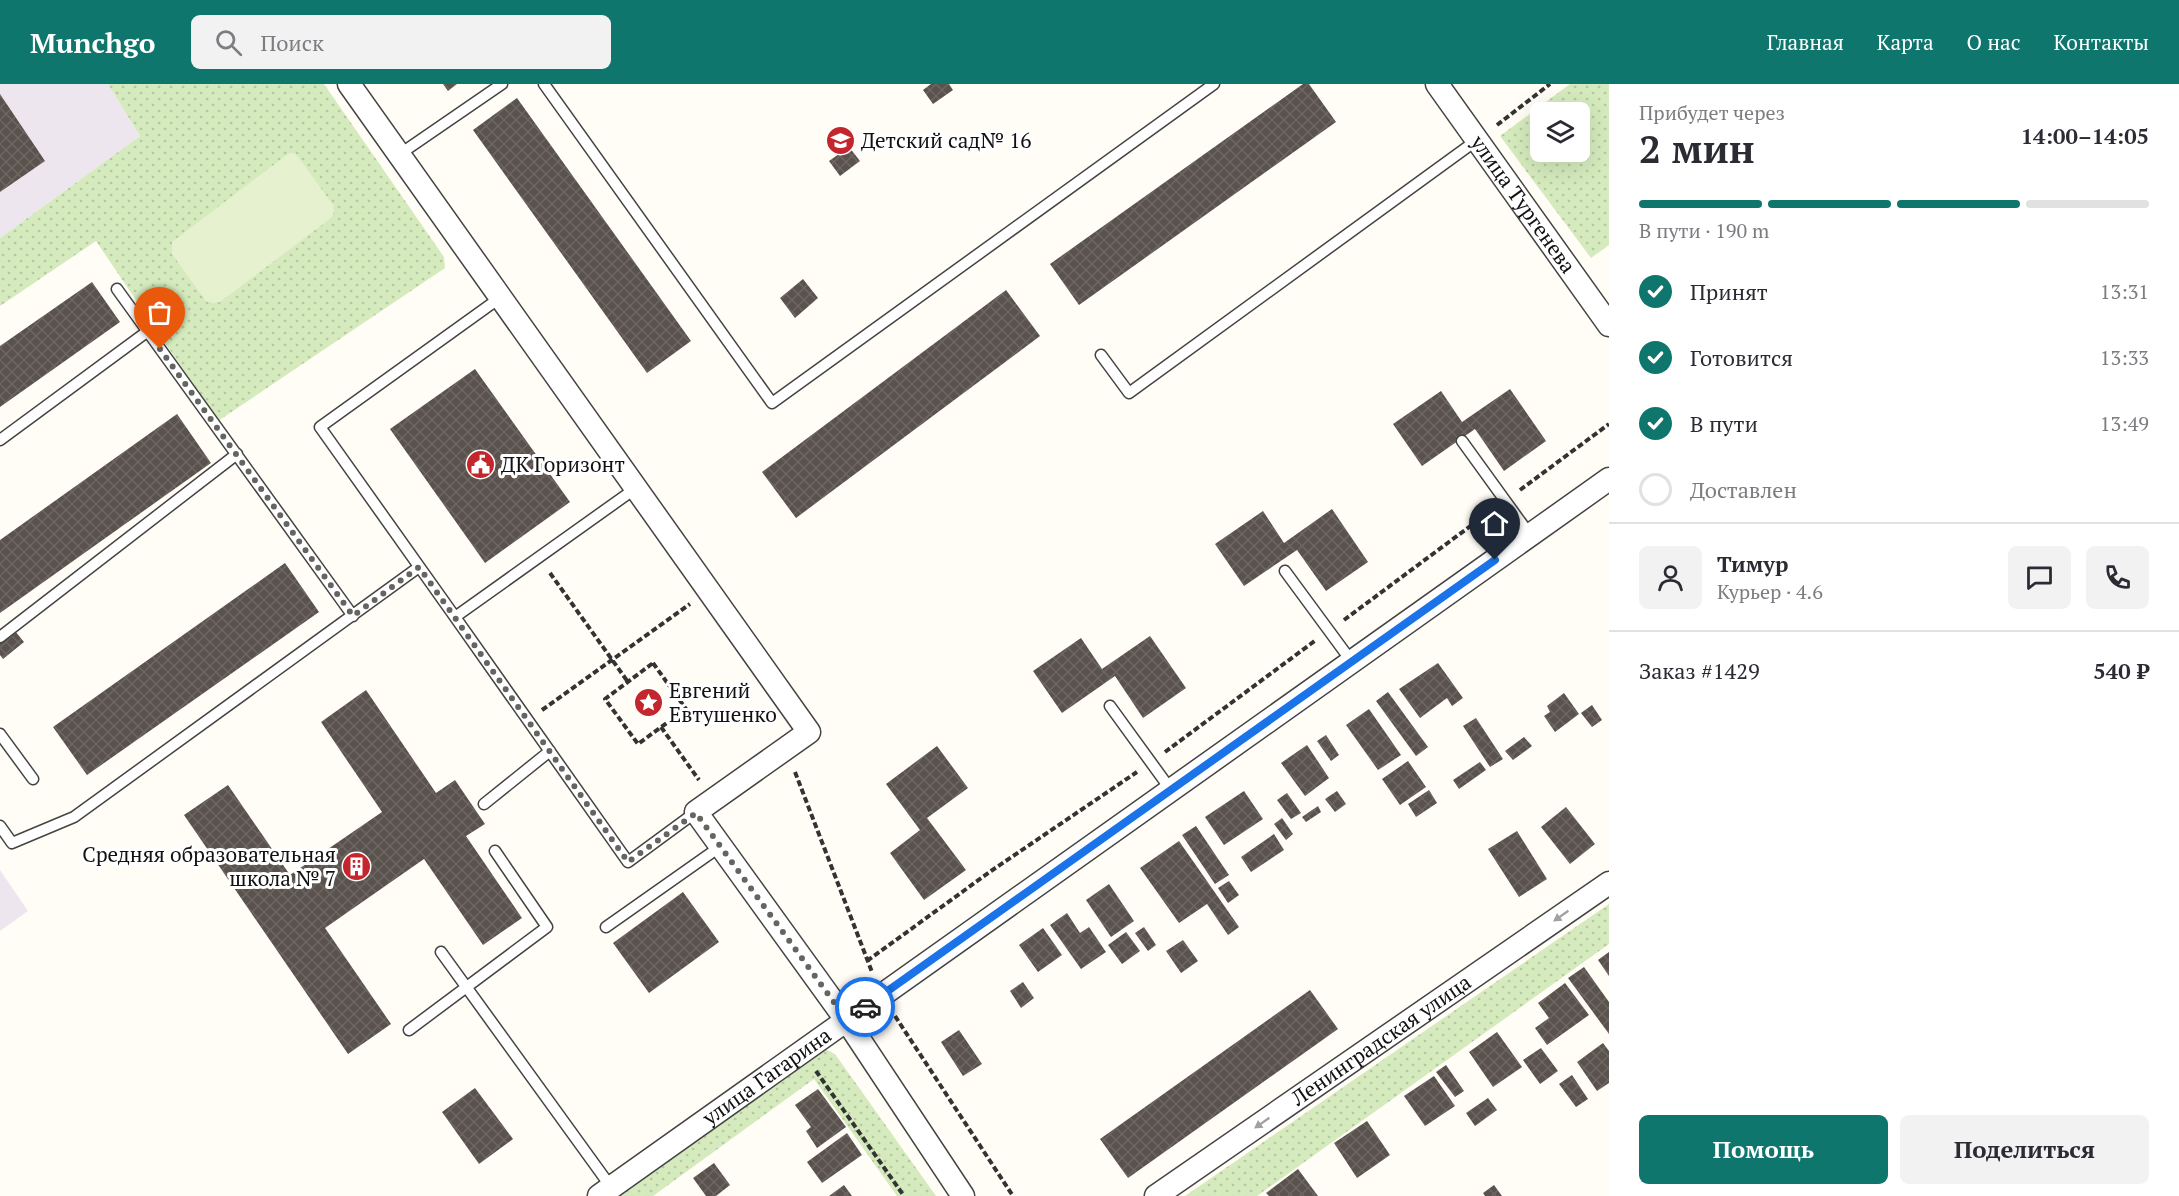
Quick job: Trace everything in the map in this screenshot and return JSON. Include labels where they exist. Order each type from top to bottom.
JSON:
[{"type":"street","points":[[349,84],[809,732],[705,806],[721,846],[847,1020],[963,1196]]},
{"type":"street","name":"улица Тургенева","points":[[1437,84],[1609,325]]},
{"type":"street","name":"улица Гагарина","points":[[605,1192],[1609,478]]},
{"type":"street","name":"Ленинградская улица","points":[[1156,1196],[1609,883]]},
{"type":"lane","points":[[400,154],[502,84]]},
{"type":"lane","points":[[544,84],[772,404],[1214,84]]},
{"type":"lane","points":[[1101,355],[1129,393],[1477,140]]},
{"type":"lane","points":[[117,289],[353,616]]},
{"type":"lane","points":[[501,297],[320,427],[628,862],[705,806]]},
{"type":"lane","points":[[0,441],[148,331]]},
{"type":"lane","points":[[1462,441],[1530,535]]},
{"type":"lane","points":[[0,637],[237,454]]},
{"type":"lane","points":[[455,617],[636,488]]},
{"type":"lane","points":[[0,826],[12,843],[74,817],[419,567]]},
{"type":"lane","points":[[1285,571],[1352,662]]},
{"type":"lane","points":[[1110,706],[1172,790]]},
{"type":"lane","points":[[0,734],[33,779]]},
{"type":"lane","points":[[484,804],[550,751]]},
{"type":"lane","points":[[606,927],[721,846]]},
{"type":"lane","points":[[409,1030],[547,927],[495,851]]},
{"type":"lane","points":[[441,952],[605,1192]]},
{"type":"path","points":[[1477,140],[1550,84]]},
{"type":"path","points":[[867,961],[1151,762],[1609,424]]},
{"type":"path","points":[[539,558],[628,682]]},
{"type":"path","points":[[528,719],[710,590]]},
{"type":"path","points":[[653,663],[686,709],[638,744],[605,699],[628,682],[653,663]]},
{"type":"path","points":[[661,727],[705,806]]},
{"type":"path","points":[[802,1052],[904,1196]]},
{"type":"shaded area","points":[[0,84],[108,84],[140,136],[0,238]]},
{"type":"shaded area","points":[[0,870],[28,911],[0,931]]},
{"type":"green space","points":[[108,84],[324,84],[444,257],[445,268],[218,421],[96,241],[0,306],[0,238],[140,136]]},
{"type":"green space","points":[[1570,84],[1609,84],[1609,245],[1591,258],[1500,136],[1530,114],[1530,162],[1590,162],[1590,102],[1546,102]]},
{"type":"green space","points":[[292,153],[296,154],[333,205],[334,212],[331,218],[220,302],[206,301],[172,254],[172,242]]},
{"type":"green space","points":[[1609,904],[1609,944],[1257,1196],[1185,1196]]},
{"type":"green space","points":[[821,1047],[835,1054],[936,1196],[897,1196],[814,1079],[653,1196],[599,1196]]},
{"type":"building","points":[[443,84],[457,84],[448,91]]},
{"type":"building","points":[[931,84],[949,84],[953,90],[933,104],[923,90]]},
{"type":"building","points":[[1303,84],[1309,84],[1336,122],[1079,305],[1050,264]]},
{"type":"building","points":[[0,94],[45,161],[0,192]]},
{"type":"building","points":[[517,98],[691,341],[647,373],[473,130]]},
{"type":"building","points":[[849,147],[860,161],[840,176],[829,161]]},
{"type":"building","points":[[803,279],[818,298],[795,318],[780,298]]},
{"type":"building","points":[[92,282],[120,322],[0,407],[0,346]]},
{"type":"building","points":[[1006,290],[1040,336],[796,518],[762,472]]},
{"type":"building","points":[[475,369],[570,502],[485,563],[390,429]]},
{"type":"building","points":[[1510,389],[1546,441],[1504,471],[1475,429],[1422,466],[1393,424],[1441,391],[1462,422]]},
{"type":"building","points":[[177,414],[211,463],[0,613],[0,540]]},
{"type":"building","points":[[1332,509],[1368,562],[1326,591],[1297,550],[1244,586],[1215,544],[1263,511],[1284,543]]},
{"type":"building","points":[[285,563],[319,612],[87,775],[53,727]]},
{"type":"building","points":[[15,631],[24,642],[3,659],[0,655],[0,643]]},
{"type":"building","points":[[1150,636],[1186,688],[1143,718],[1115,676],[1062,713],[1033,671],[1081,638],[1102,669]]},
{"type":"building","points":[[1438,663],[1463,698],[1452,706],[1447,698],[1420,718],[1399,689]]},
{"type":"building","name":"Средняя образовательная школа № 7","points":[[366,690],[436,793],[455,780],[485,824],[466,836],[522,918],[483,945],[424,859],[325,928],[391,1024],[348,1054],[184,815],[228,785],[290,875],[382,812],[321,722]]},
{"type":"building","points":[[1388,692],[1428,747],[1416,756],[1376,701]]},
{"type":"building","points":[[1564,693],[1579,714],[1555,732],[1544,716],[1550,712],[1547,706]]},
{"type":"building","points":[[1592,705],[1602,720],[1592,727],[1581,713]]},
{"type":"building","points":[[1369,709],[1401,755],[1378,770],[1346,725]]},
{"type":"building","points":[[1476,718],[1503,759],[1490,767],[1463,726]]},
{"type":"building","points":[[1326,735],[1339,755],[1331,761],[1317,741]]},
{"type":"building","points":[[1524,737],[1532,746],[1513,760],[1505,751]]},
{"type":"building","points":[[1307,745],[1329,778],[1305,796],[1281,763]]},
{"type":"building","points":[[937,746],[968,788],[927,818],[966,870],[924,900],[890,853],[920,830],[886,784]]},
{"type":"building","points":[[1408,761],[1426,787],[1400,805],[1382,779]]},
{"type":"building","points":[[1480,762],[1486,770],[1459,789],[1453,780]]},
{"type":"building","points":[[1429,790],[1437,803],[1416,817],[1408,804]]},
{"type":"building","points":[[1244,791],[1263,819],[1224,845],[1205,817]]},
{"type":"building","points":[[1337,791],[1346,804],[1335,812],[1325,799]]},
{"type":"building","points":[[1287,793],[1301,813],[1291,819],[1277,800]]},
{"type":"building","points":[[1318,806],[1321,812],[1306,822],[1302,817]]},
{"type":"building","points":[[1566,807],[1595,844],[1570,864],[1541,827]]},
{"type":"building","points":[[1282,818],[1293,834],[1286,840],[1274,824]]},
{"type":"building","points":[[1196,826],[1229,875],[1215,884],[1182,835]]},
{"type":"building","points":[[1517,831],[1547,879],[1519,897],[1488,849]]},
{"type":"building","points":[[1274,834],[1284,850],[1251,872],[1241,857]]},
{"type":"building","points":[[1179,841],[1239,927],[1228,935],[1207,904],[1179,923],[1140,868]]},
{"type":"building","points":[[1229,881],[1239,895],[1228,903],[1218,888]]},
{"type":"building","points":[[1109,884],[1134,921],[1111,937],[1086,900]]},
{"type":"building","points":[[683,892],[719,942],[649,993],[613,943]]},
{"type":"building","points":[[1067,913],[1080,933],[1089,927],[1106,952],[1081,969],[1050,925]]},
{"type":"building","points":[[1144,927],[1156,945],[1148,951],[1135,933]]},
{"type":"building","points":[[1043,928],[1062,955],[1038,972],[1019,945]]},
{"type":"building","points":[[1126,932],[1140,951],[1122,964],[1108,945]]},
{"type":"building","points":[[1183,940],[1198,961],[1181,973],[1166,951]]},
{"type":"building","points":[[1609,952],[1609,976],[1598,960]]},
{"type":"building","points":[[1584,967],[1609,1002],[1609,1034],[1568,978]]},
{"type":"building","points":[[1023,982],[1034,998],[1021,1008],[1010,991]]},
{"type":"building","points":[[1565,983],[1589,1015],[1547,1045],[1535,1028],[1549,1018],[1538,1003]]},
{"type":"building","points":[[1310,990],[1338,1029],[1128,1178],[1100,1139]]},
{"type":"building","points":[[959,1030],[982,1064],[963,1076],[941,1042]]},
{"type":"building","points":[[1497,1032],[1522,1067],[1493,1087],[1469,1052]]},
{"type":"building","points":[[1603,1043],[1609,1051],[1609,1083],[1597,1091],[1577,1062]]},
{"type":"building","points":[[1541,1048],[1558,1071],[1540,1084],[1523,1060]]},
{"type":"building","points":[[1446,1065],[1464,1091],[1455,1097],[1436,1072]]},
{"type":"building","points":[[1572,1075],[1588,1099],[1576,1107],[1559,1084]]},
{"type":"building","points":[[1434,1076],[1455,1106],[1425,1126],[1404,1096]]},
{"type":"building","points":[[475,1088],[513,1139],[479,1164],[442,1112]]},
{"type":"building","points":[[818,1089],[846,1127],[817,1148],[806,1131],[811,1127],[795,1105]]},
{"type":"building","points":[[1488,1098],[1497,1110],[1475,1126],[1466,1113]]},
{"type":"building","points":[[1367,1121],[1390,1155],[1357,1178],[1334,1143]]},
{"type":"building","points":[[847,1133],[862,1155],[822,1183],[807,1162]]},
{"type":"building","points":[[714,1163],[730,1185],[716,1196],[706,1196],[693,1178]]},
{"type":"building","points":[[1298,1169],[1318,1196],[1269,1196],[1266,1193]]},
{"type":"building","points":[[844,1185],[852,1196],[829,1196]]},
{"type":"building","points":[[1494,1185],[1502,1196],[1485,1196],[1483,1193]]},
{"type":"way so far","points":[[160,349],[353,616],[419,567],[628,862],[696,813],[847,1020],[865,1007]]},
{"type":"place","name":"Детский сад№ 16","points":[[840,141]]},
{"type":"place","name":"ДК Горизонт","points":[[480,465]]},
{"type":"place","name":"Евгений Евтушенко","points":[[648,703]]},
{"type":"place","name":"Средняя образовательная школа № 7","points":[[357,867]]},
{"type":"route","points":[[865,1007],[1495,560]]}]
